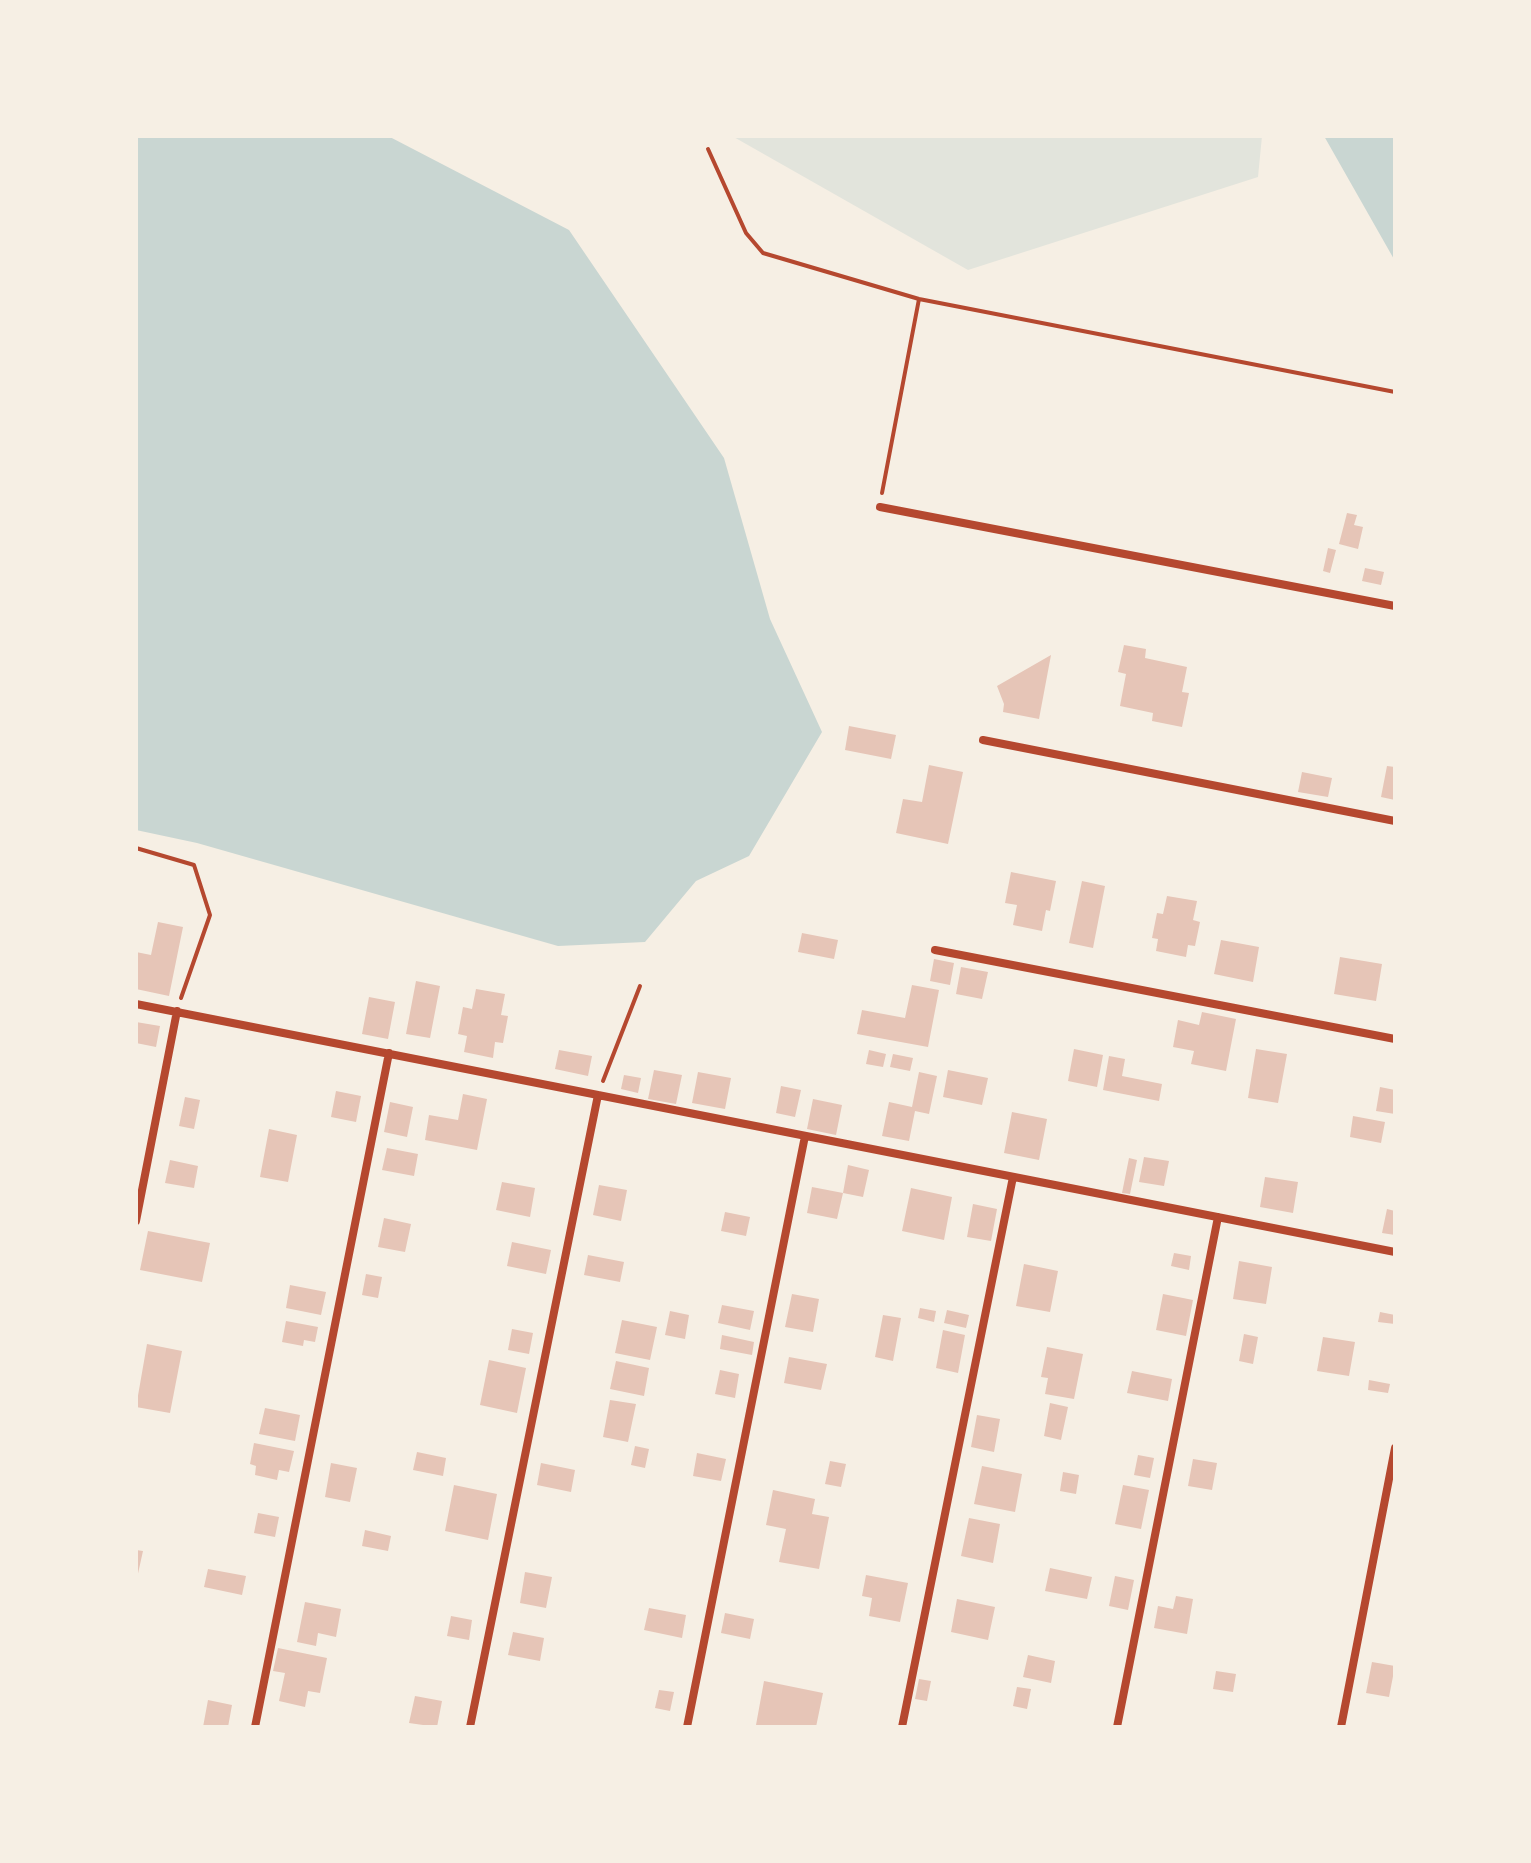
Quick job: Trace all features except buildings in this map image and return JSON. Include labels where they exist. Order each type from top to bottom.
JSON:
[{"type":"street","points":[[880,507],[1395,606]]},
{"type":"street","points":[[983,740],[1395,821]]},
{"type":"street","points":[[935,950],[1395,1039]]},
{"type":"street","points":[[136,1004],[1395,1252]]},
{"type":"street","points":[[136,1221],[177,1011]]},
{"type":"street","points":[[255,1727],[389,1053]]},
{"type":"street","points":[[470,1727],[598,1095]]},
{"type":"street","points":[[687,1727],[805,1136]]},
{"type":"street","points":[[902,1727],[1013,1177]]},
{"type":"street","points":[[1117,1727],[1218,1217]]},
{"type":"street","points":[[1341,1727],[1395,1448]]},
{"type":"path","points":[[708,149],[746,233],[763,253],[919,299],[1395,392]]},
{"type":"path","points":[[880,507],[919,299]]},
{"type":"path","points":[[136,848],[194,865],[210,915],[177,1011]]},
{"type":"path","points":[[598,1095],[640,986]]},
{"type":"shaded area","points":[[136,136],[388,136],[569,230],[724,458],[770,619],[822,732],[749,856],[696,881],[645,942],[558,946],[197,843],[136,830]]},
{"type":"shaded area","points":[[732,136],[1262,136],[1258,177],[968,270]]},
{"type":"shaded area","points":[[1324,136],[1395,136],[1395,261]]}]
